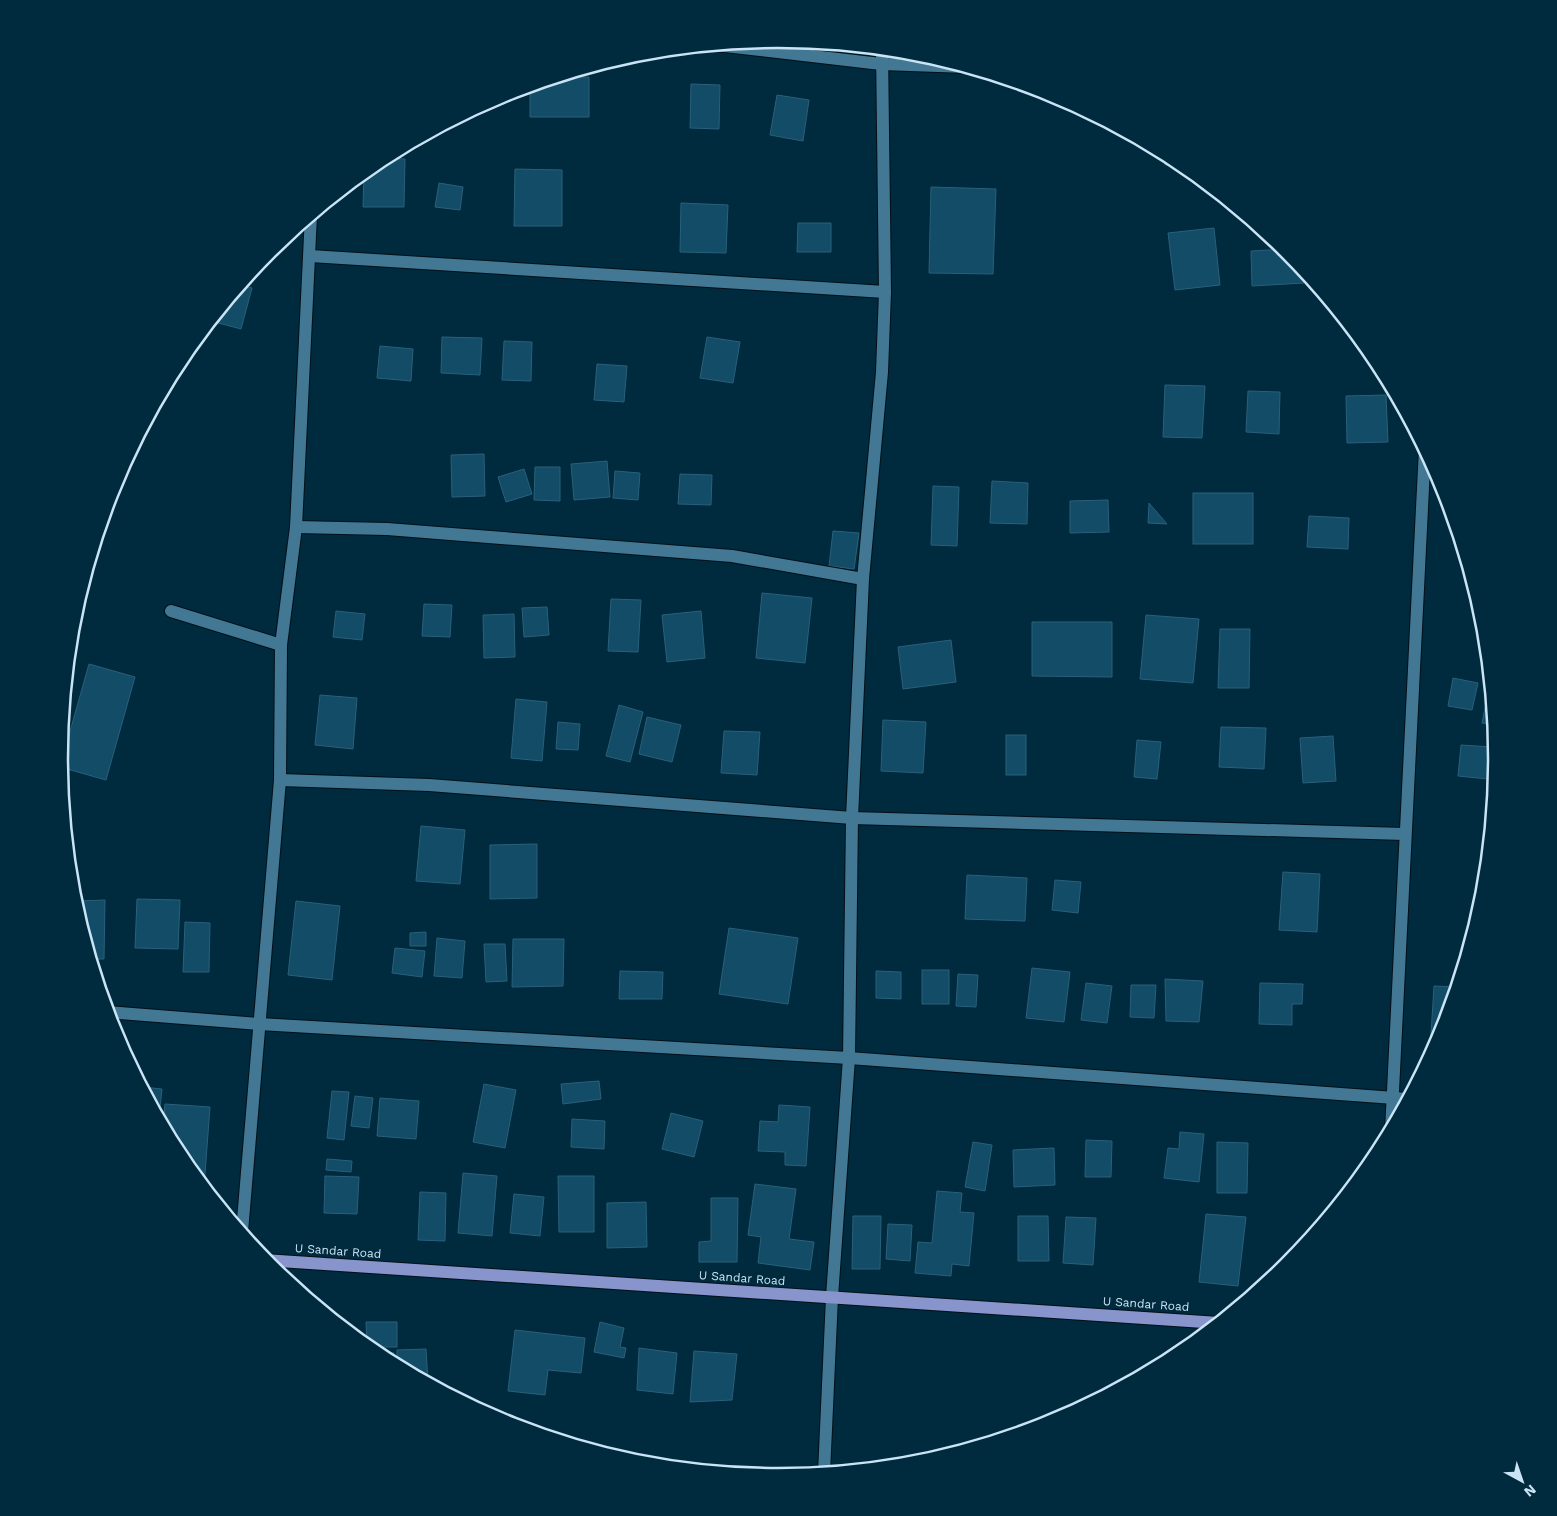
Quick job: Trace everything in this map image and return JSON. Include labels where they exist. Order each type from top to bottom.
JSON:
[{"type":"main road","name":"U Sandar Road","points":[[277,1261],[1210,1322]]},
{"type":"street","points":[[748,49],[881,64],[937,66]]},
{"type":"street","points":[[824,1467],[832,1298],[849,1058],[852,818],[863,579],[882,372],[885,292],[882,56]]},
{"type":"street","points":[[243,1224],[280,780],[281,645],[296,528],[311,223]]},
{"type":"street","points":[[310,256],[885,292]]},
{"type":"street","points":[[1392,1116],[1404,834],[1423,460]]},
{"type":"street","points":[[296,528],[387,529],[732,556],[863,579]]},
{"type":"street","points":[[170,611],[281,645]]},
{"type":"street","points":[[280,780],[429,785],[852,818],[1404,834]]},
{"type":"street","points":[[116,1013],[259,1024],[849,1058],[1402,1099]]},
{"type":"building","points":[[576,77],[589,77],[589,117],[530,117],[530,93]]},
{"type":"building","points":[[691,84],[720,85],[719,129],[690,128]]},
{"type":"building","points":[[777,95],[809,100],[803,141],[770,135]]},
{"type":"building","points":[[398,159],[405,159],[404,207],[363,207],[364,181]]},
{"type":"building","points":[[515,169],[562,170],[562,226],[514,226]]},
{"type":"building","points":[[439,183],[463,187],[460,210],[435,207]]},
{"type":"building","points":[[931,187],[996,189],[993,274],[929,273]]},
{"type":"building","points":[[681,203],[728,205],[726,253],[680,252]]},
{"type":"building","points":[[798,223],[831,223],[831,252],[797,252]]},
{"type":"building","points":[[1214,228],[1220,285],[1175,290],[1168,233]]},
{"type":"building","points":[[1274,250],[1304,280],[1304,283],[1252,286],[1251,251]]},
{"type":"building","points":[[247,287],[252,288],[241,329],[217,323]]},
{"type":"building","points":[[442,337],[482,338],[480,375],[441,373]]},
{"type":"building","points":[[707,337],[740,342],[733,383],[700,378]]},
{"type":"building","points":[[504,341],[532,342],[531,381],[502,380]]},
{"type":"building","points":[[380,346],[413,349],[411,381],[377,378]]},
{"type":"building","points":[[597,364],[627,366],[624,402],[594,400]]},
{"type":"building","points":[[1165,385],[1205,386],[1202,438],[1163,437]]},
{"type":"building","points":[[1248,391],[1280,392],[1279,434],[1246,432]]},
{"type":"building","points":[[1386,395],[1388,442],[1347,443],[1346,396]]},
{"type":"building","points":[[484,454],[485,496],[452,497],[451,455]]},
{"type":"building","points":[[607,461],[610,497],[574,500],[571,464]]},
{"type":"building","points":[[535,467],[560,467],[560,501],[534,500]]},
{"type":"building","points":[[524,469],[532,494],[506,502],[498,477]]},
{"type":"building","points":[[615,471],[640,473],[638,500],[613,498]]},
{"type":"building","points":[[680,474],[712,475],[711,505],[678,504]]},
{"type":"building","points":[[992,481],[1028,483],[1027,524],[990,523]]},
{"type":"building","points":[[933,486],[959,487],[957,546],[931,545]]},
{"type":"building","points":[[1193,493],[1253,493],[1253,544],[1193,544]]},
{"type":"building","points":[[1108,500],[1109,532],[1070,533],[1070,501]]},
{"type":"building","points":[[1149,503],[1167,524],[1148,523]]},
{"type":"building","points":[[1309,516],[1349,518],[1348,549],[1307,547]]},
{"type":"building","points":[[833,531],[859,533],[854,569],[829,566]]},
{"type":"building","points":[[762,593],[812,598],[805,663],[756,658]]},
{"type":"building","points":[[611,599],[641,600],[638,652],[608,651]]},
{"type":"building","points":[[424,604],[452,605],[450,637],[422,636]]},
{"type":"building","points":[[547,607],[549,635],[524,637],[522,608]]},
{"type":"building","points":[[336,611],[365,614],[362,640],[333,637]]},
{"type":"building","points":[[701,611],[705,658],[667,662],[662,615]]},
{"type":"building","points":[[514,614],[515,657],[484,658],[483,615]]},
{"type":"building","points":[[1146,615],[1199,619],[1193,683],[1140,679]]},
{"type":"building","points":[[1032,622],[1112,622],[1112,677],[1032,676]]},
{"type":"building","points":[[1220,629],[1250,629],[1249,688],[1218,688]]},
{"type":"building","points":[[951,640],[956,682],[903,689],[898,647]]},
{"type":"building","points":[[89,664],[135,677],[106,780],[68,769],[69,735]]},
{"type":"building","points":[[1453,678],[1478,683],[1472,710],[1448,706]]},
{"type":"building","points":[[320,695],[357,698],[353,749],[315,745]]},
{"type":"building","points":[[516,699],[547,702],[542,761],[511,758]]},
{"type":"building","points":[[1486,702],[1488,724],[1482,723]]},
{"type":"building","points":[[619,705],[643,712],[630,762],[606,756]]},
{"type":"building","points":[[647,717],[681,725],[672,762],[639,754]]},
{"type":"building","points":[[883,720],[926,722],[923,773],[881,771]]},
{"type":"building","points":[[558,722],[580,724],[578,750],[556,749]]},
{"type":"building","points":[[1221,727],[1266,728],[1264,769],[1219,767]]},
{"type":"building","points":[[724,731],[760,732],[757,775],[721,773]]},
{"type":"building","points":[[1006,735],[1026,735],[1026,775],[1006,775]]},
{"type":"building","points":[[1333,736],[1336,781],[1303,783],[1300,738]]},
{"type":"building","points":[[1137,740],[1161,742],[1157,779],[1134,777]]},
{"type":"building","points":[[1461,745],[1489,747],[1488,779],[1458,776]]},
{"type":"building","points":[[421,826],[465,830],[460,884],[416,881]]},
{"type":"building","points":[[537,844],[537,898],[490,899],[490,845]]},
{"type":"building","points":[[1283,872],[1320,874],[1317,932],[1279,930]]},
{"type":"building","points":[[967,875],[1027,878],[1025,921],[965,919]]},
{"type":"building","points":[[1055,880],[1081,882],[1078,913],[1052,910]]},
{"type":"building","points":[[137,899],[180,900],[178,949],[135,948]]},
{"type":"building","points":[[105,900],[104,959],[97,959],[83,901]]},
{"type":"building","points":[[296,901],[340,906],[332,980],[288,975]]},
{"type":"building","points":[[185,922],[210,923],[209,972],[183,972]]},
{"type":"building","points":[[729,928],[798,938],[788,1004],[719,994]]},
{"type":"building","points":[[426,932],[426,946],[410,946],[410,933]]},
{"type":"building","points":[[437,938],[465,941],[462,978],[434,976]]},
{"type":"building","points":[[513,939],[564,939],[563,986],[512,987]]},
{"type":"building","points":[[484,944],[505,944],[507,981],[486,982]]},
{"type":"building","points":[[395,948],[425,951],[422,977],[392,973]]},
{"type":"building","points":[[1032,968],[1070,972],[1064,1022],[1026,1018]]},
{"type":"building","points":[[922,970],[949,970],[949,1004],[922,1004]]},
{"type":"building","points":[[620,971],[663,972],[662,999],[619,999]]},
{"type":"building","points":[[876,971],[901,972],[901,999],[876,998]]},
{"type":"building","points":[[958,974],[978,975],[976,1007],[956,1006]]},
{"type":"building","points":[[1165,979],[1203,981],[1199,1022],[1166,1021]]},
{"type":"building","points":[[1086,983],[1112,986],[1107,1023],[1081,1020]]},
{"type":"building","points":[[1260,983],[1303,984],[1302,1004],[1292,1004],[1292,1025],[1259,1024]]},
{"type":"building","points":[[1131,985],[1156,985],[1154,1018],[1130,1017]]},
{"type":"building","points":[[1434,986],[1451,987],[1435,1030],[1431,1040]]},
{"type":"building","points":[[599,1081],[601,1099],[563,1104],[561,1084]]},
{"type":"building","points":[[484,1084],[516,1090],[505,1148],[473,1142]]},
{"type":"building","points":[[149,1088],[162,1089],[160,1108]]},
{"type":"building","points":[[332,1091],[349,1092],[344,1140],[327,1138]]},
{"type":"building","points":[[355,1096],[373,1098],[369,1128],[351,1126]]},
{"type":"building","points":[[380,1098],[419,1101],[416,1139],[377,1136]]},
{"type":"building","points":[[165,1104],[210,1107],[205,1177],[188,1153],[164,1115]]},
{"type":"building","points":[[779,1105],[810,1107],[806,1166],[785,1165],[785,1152],[758,1151],[760,1121],[778,1122]]},
{"type":"building","points":[[671,1113],[703,1121],[694,1157],[662,1149]]},
{"type":"building","points":[[572,1119],[605,1121],[604,1149],[571,1147]]},
{"type":"building","points":[[1180,1132],[1204,1134],[1199,1182],[1164,1178],[1168,1148],[1179,1149]]},
{"type":"building","points":[[1086,1140],[1112,1141],[1111,1177],[1085,1177]]},
{"type":"building","points":[[973,1142],[992,1145],[985,1191],[965,1187]]},
{"type":"building","points":[[1217,1142],[1248,1143],[1247,1193],[1217,1193]]},
{"type":"building","points":[[1054,1148],[1055,1185],[1014,1187],[1013,1150]]},
{"type":"building","points":[[327,1159],[352,1161],[351,1172],[326,1170]]},
{"type":"building","points":[[463,1173],[497,1176],[492,1236],[458,1233]]},
{"type":"building","points":[[325,1176],[359,1177],[357,1214],[324,1213]]},
{"type":"building","points":[[558,1176],[594,1176],[594,1232],[559,1232]]},
{"type":"building","points":[[755,1184],[796,1189],[789,1239],[814,1242],[810,1270],[758,1263],[761,1237],[748,1235]]},
{"type":"building","points":[[937,1191],[962,1193],[960,1212],[974,1213],[969,1266],[952,1264],[951,1276],[915,1273],[918,1242],[932,1243]]},
{"type":"building","points":[[420,1192],[446,1193],[445,1241],[418,1240]]},
{"type":"building","points":[[514,1194],[544,1197],[540,1236],[510,1233]]},
{"type":"building","points":[[711,1198],[738,1198],[737,1262],[699,1262],[699,1242],[711,1241]]},
{"type":"building","points":[[646,1202],[647,1247],[607,1248],[607,1203]]},
{"type":"building","points":[[1206,1214],[1246,1217],[1238,1286],[1199,1282]]},
{"type":"building","points":[[853,1216],[881,1216],[880,1269],[852,1269]]},
{"type":"building","points":[[1018,1216],[1048,1216],[1049,1261],[1018,1261]]},
{"type":"building","points":[[1066,1217],[1096,1218],[1093,1265],[1063,1263]]},
{"type":"building","points":[[888,1224],[912,1225],[910,1261],[886,1259]]},
{"type":"building","points":[[366,1322],[397,1322],[397,1347],[381,1347],[367,1337]]},
{"type":"building","points":[[600,1322],[624,1328],[620,1347],[626,1348],[624,1358],[594,1352]]},
{"type":"building","points":[[515,1330],[585,1338],[581,1373],[548,1370],[545,1395],[508,1391]]},
{"type":"building","points":[[639,1348],[677,1353],[673,1394],[637,1390]]},
{"type":"building","points":[[426,1349],[428,1375],[397,1357],[397,1350]]},
{"type":"building","points":[[694,1351],[737,1354],[732,1400],[690,1402]]}]
